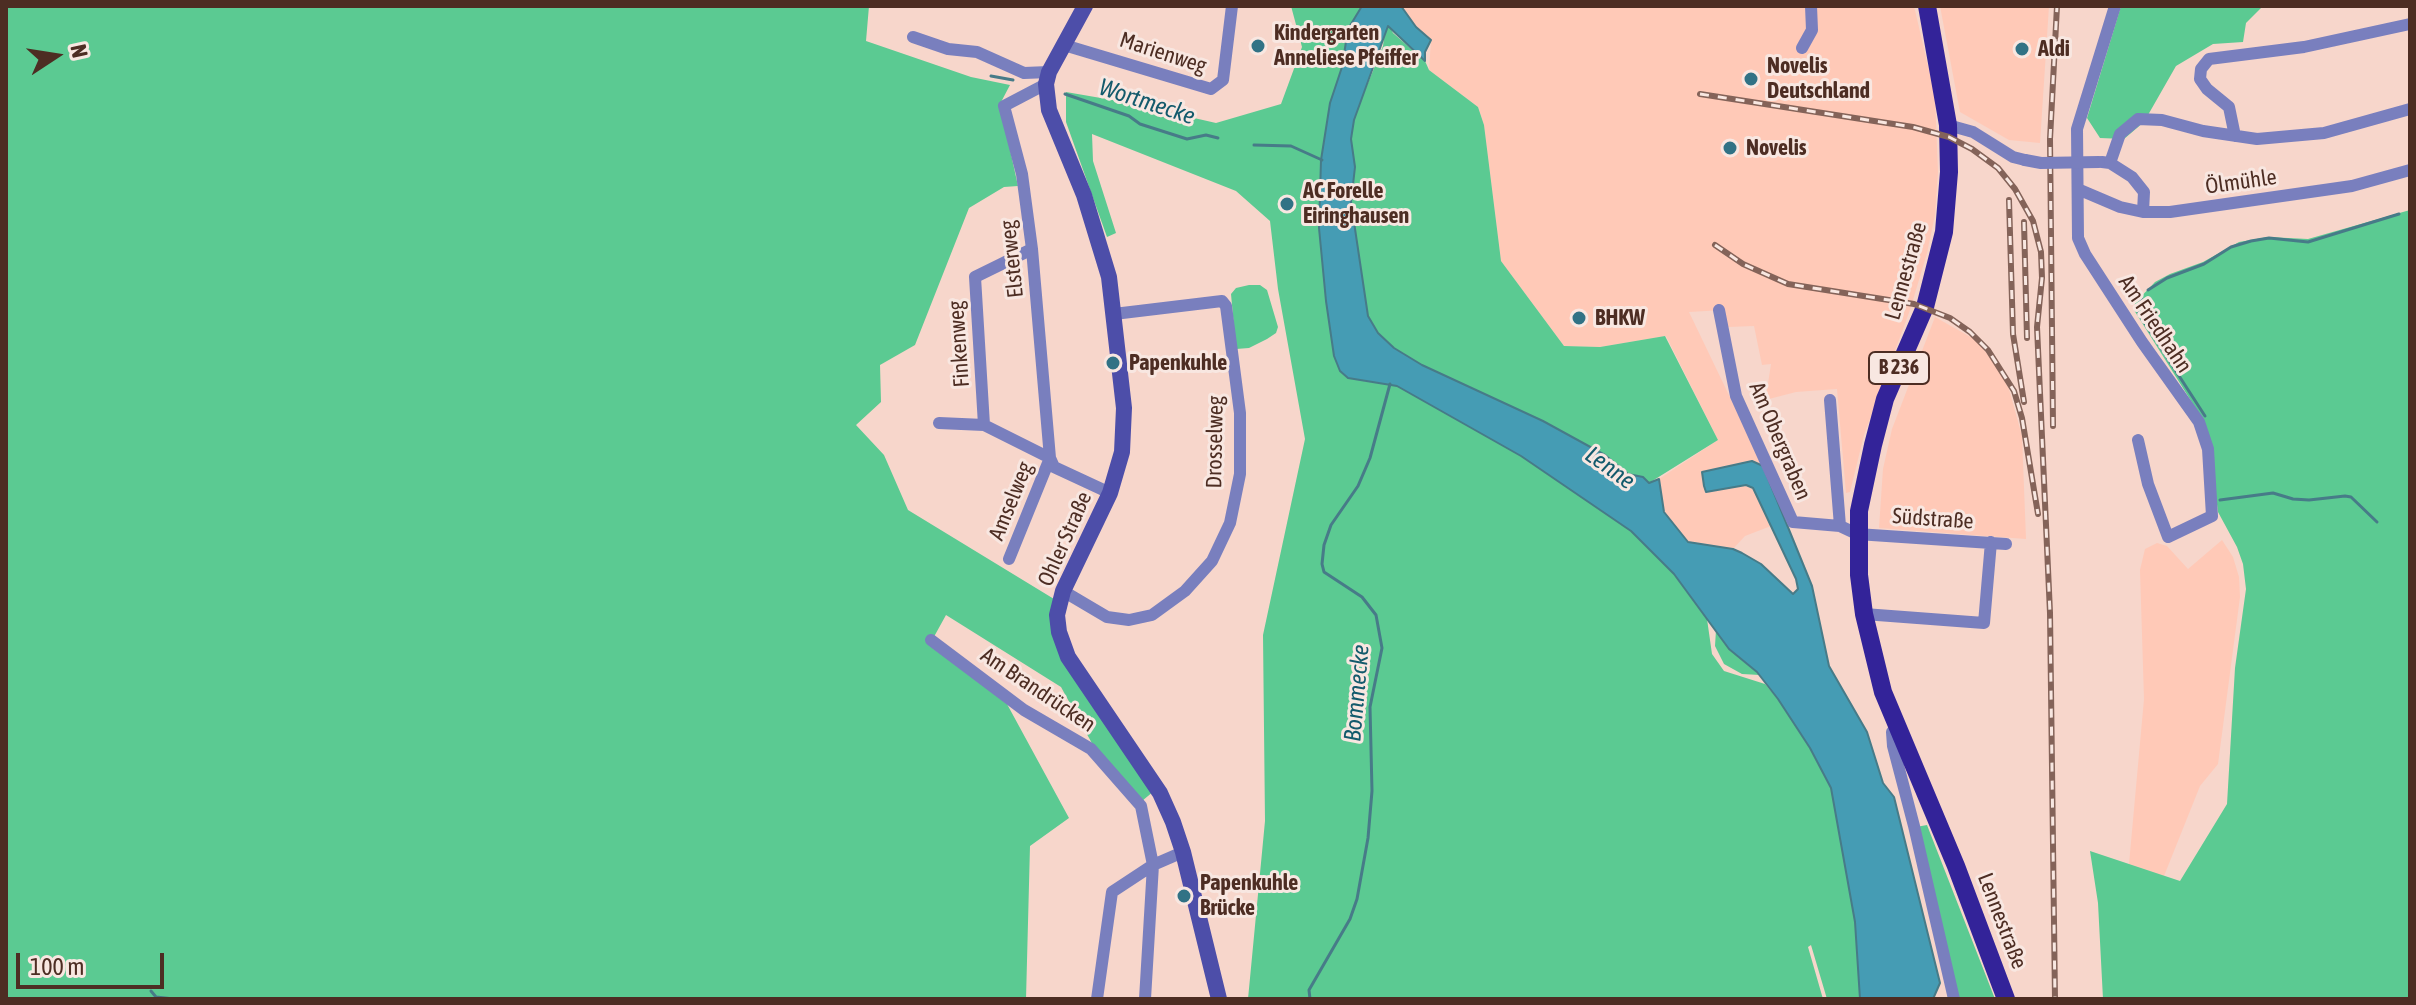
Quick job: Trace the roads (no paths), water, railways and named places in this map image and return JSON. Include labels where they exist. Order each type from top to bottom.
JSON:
[{"type":"main road","name":"Lennestraße","points":[[1927,6],[1948,125],[1949,172],[1944,232],[1925,307],[1885,399],[1849,530],[1864,614],[1883,692],[1956,866],[2006,999]]},
{"type":"street","points":[[913,37],[948,49],[977,52],[1024,73],[1048,78],[1085,6]]},
{"type":"street","name":"Marienweg","points":[[1064,45],[1211,89],[1223,80],[1232,6]]},
{"type":"street","points":[[1802,48],[1812,30],[1811,6]]},
{"type":"street","name":"Am Friedhahn","points":[[2115,6],[2077,129],[2076,160],[2080,190],[2078,238],[2085,254],[2142,342],[2199,422],[2208,449],[2212,516],[2168,537],[2148,484],[2138,440]]},
{"type":"street","points":[[2235,136],[2229,107],[2200,79],[2201,69],[2209,59],[2304,47],[2410,24]]},
{"type":"street","name":"Elsterweg","points":[[1048,78],[1004,106],[1022,174],[1032,249],[1050,458]]},
{"type":"street","name":"Ohler Straße","points":[[1048,78],[1049,110],[1098,236],[1109,277],[1124,408],[1122,452],[1110,493],[1063,591],[1057,615],[1059,632],[1068,657],[1160,793],[1183,852],[1219,999]]},
{"type":"street","points":[[2105,162],[2120,134],[2138,119],[2162,120],[2203,131],[2257,139],[2324,133],[2410,109]]},
{"type":"street","points":[[1948,125],[1973,132],[2013,157],[2025,160],[2041,163],[2105,162],[2132,177],[2144,192],[2143,212]]},
{"type":"street","name":"Ölmühle","points":[[2080,190],[2120,207],[2143,212],[2170,212],[2352,186],[2410,170]]},
{"type":"street","name":"Finkenweg","points":[[984,425],[975,277],[1032,249]]},
{"type":"street","name":"Drosselweg","points":[[1063,591],[1107,617],[1129,620],[1152,615],[1185,591],[1212,561],[1230,523],[1240,474],[1240,413],[1226,306],[1222,301],[1114,314]]},
{"type":"street","name":"Am Obergraben","points":[[1719,310],[1736,396],[1793,522],[1849,530]]},
{"type":"street","name":"Lennestraße","points":[[1830,400],[1849,530]]},
{"type":"street","name":"Amselweg","points":[[939,423],[984,425],[1050,458],[1054,467],[1110,493]]},
{"type":"street","name":"Amselweg","points":[[1009,559],[1050,458]]},
{"type":"street","name":"Südstraße","points":[[1849,530],[2006,544]]},
{"type":"street","points":[[1864,614],[1984,623],[1991,542]]},
{"type":"street","name":"Am Brandrücken","points":[[931,640],[1024,710],[1091,749],[1141,806],[1153,865],[1145,999]]},
{"type":"street","name":"Lennestraße","points":[[1896,728],[1892,732],[1893,746],[1954,999]]},
{"type":"street","points":[[1097,999],[1112,892],[1153,865],[1183,852]]},
{"type":"water","name":"Lenne","points":[[1362,6],[1401,6],[1416,27],[1431,40],[1425,52],[1425,61],[1388,26],[1354,120],[1351,139],[1355,167],[1351,202],[1368,316],[1378,333],[1394,348],[1422,365],[1543,421],[1605,455],[1628,474],[1643,477],[1649,483],[1659,479],[1664,512],[1688,542],[1742,553],[1761,564],[1793,594],[1798,589],[1796,579],[1753,488],[1746,485],[1706,492],[1704,486],[1702,472],[1752,461],[1763,466],[1812,586],[1829,666],[1867,732],[1883,783],[1894,797],[1940,983],[1933,999],[1860,999],[1855,922],[1831,788],[1810,748],[1778,699],[1757,672],[1729,649],[1674,574],[1631,531],[1521,456],[1397,386],[1348,378],[1340,371],[1334,356],[1319,228],[1321,160],[1330,103],[1342,67],[1348,29]]},
{"type":"waterway","name":"Wortmecke","points":[[991,76],[1013,80]]},
{"type":"waterway","name":"Wortmecke","points":[[1065,94],[1187,139],[1206,135],[1218,138]]},
{"type":"waterway","name":"Wortmecke","points":[[1254,145],[1291,146],[1322,160]]},
{"type":"waterway","points":[[2148,290],[2167,278],[2204,264],[2231,247],[2269,238],[2308,242],[2399,214]]},
{"type":"waterway","points":[[2142,299],[2137,307],[2139,314],[2205,416]]},
{"type":"waterway","name":"Bommecke","points":[[1310,999],[1309,990],[1350,919],[1357,899],[1368,838],[1372,791],[1370,707],[1382,648],[1376,615],[1362,597],[1324,572],[1324,545],[1331,525],[1358,486],[1370,458],[1390,384]]},
{"type":"waterway","points":[[2220,500],[2273,493],[2309,500],[2345,496],[2351,497],[2377,522]]},
{"type":"waterway","points":[[151,991],[156,997],[174,999]]},
{"type":"railway","points":[[2053,426],[2050,139],[2057,6]]},
{"type":"railway","points":[[1700,94],[1913,127],[1949,137],[1998,168],[2015,189],[2033,221],[2041,252],[2042,278],[2037,327],[2050,613],[2055,999]]},
{"type":"railway","points":[[2009,200],[2013,334],[2024,402]]},
{"type":"railway","points":[[2024,222],[2027,338]]},
{"type":"railway","points":[[1715,245],[1743,264],[1788,284],[1914,304],[1950,318],[1970,332],[1988,350],[2014,391],[2022,418],[2038,514]]},
{"type":"place","name":"Kindergarten Anneliese Pfeiffer","points":[[1258,46]]},
{"type":"place","name":"Aldi","points":[[2022,49]]},
{"type":"place","name":"Novelis Deutschland","points":[[1751,79]]},
{"type":"place","name":"Novelis","points":[[1730,148]]},
{"type":"place","name":"AC Forelle Eiringhausen","points":[[1287,204]]},
{"type":"place","name":"BHKW","points":[[1579,318]]},
{"type":"place","name":"Papenkuhle","points":[[1113,363]]},
{"type":"place","name":"Papenkuhle Brücke","points":[[1184,896]]}]
